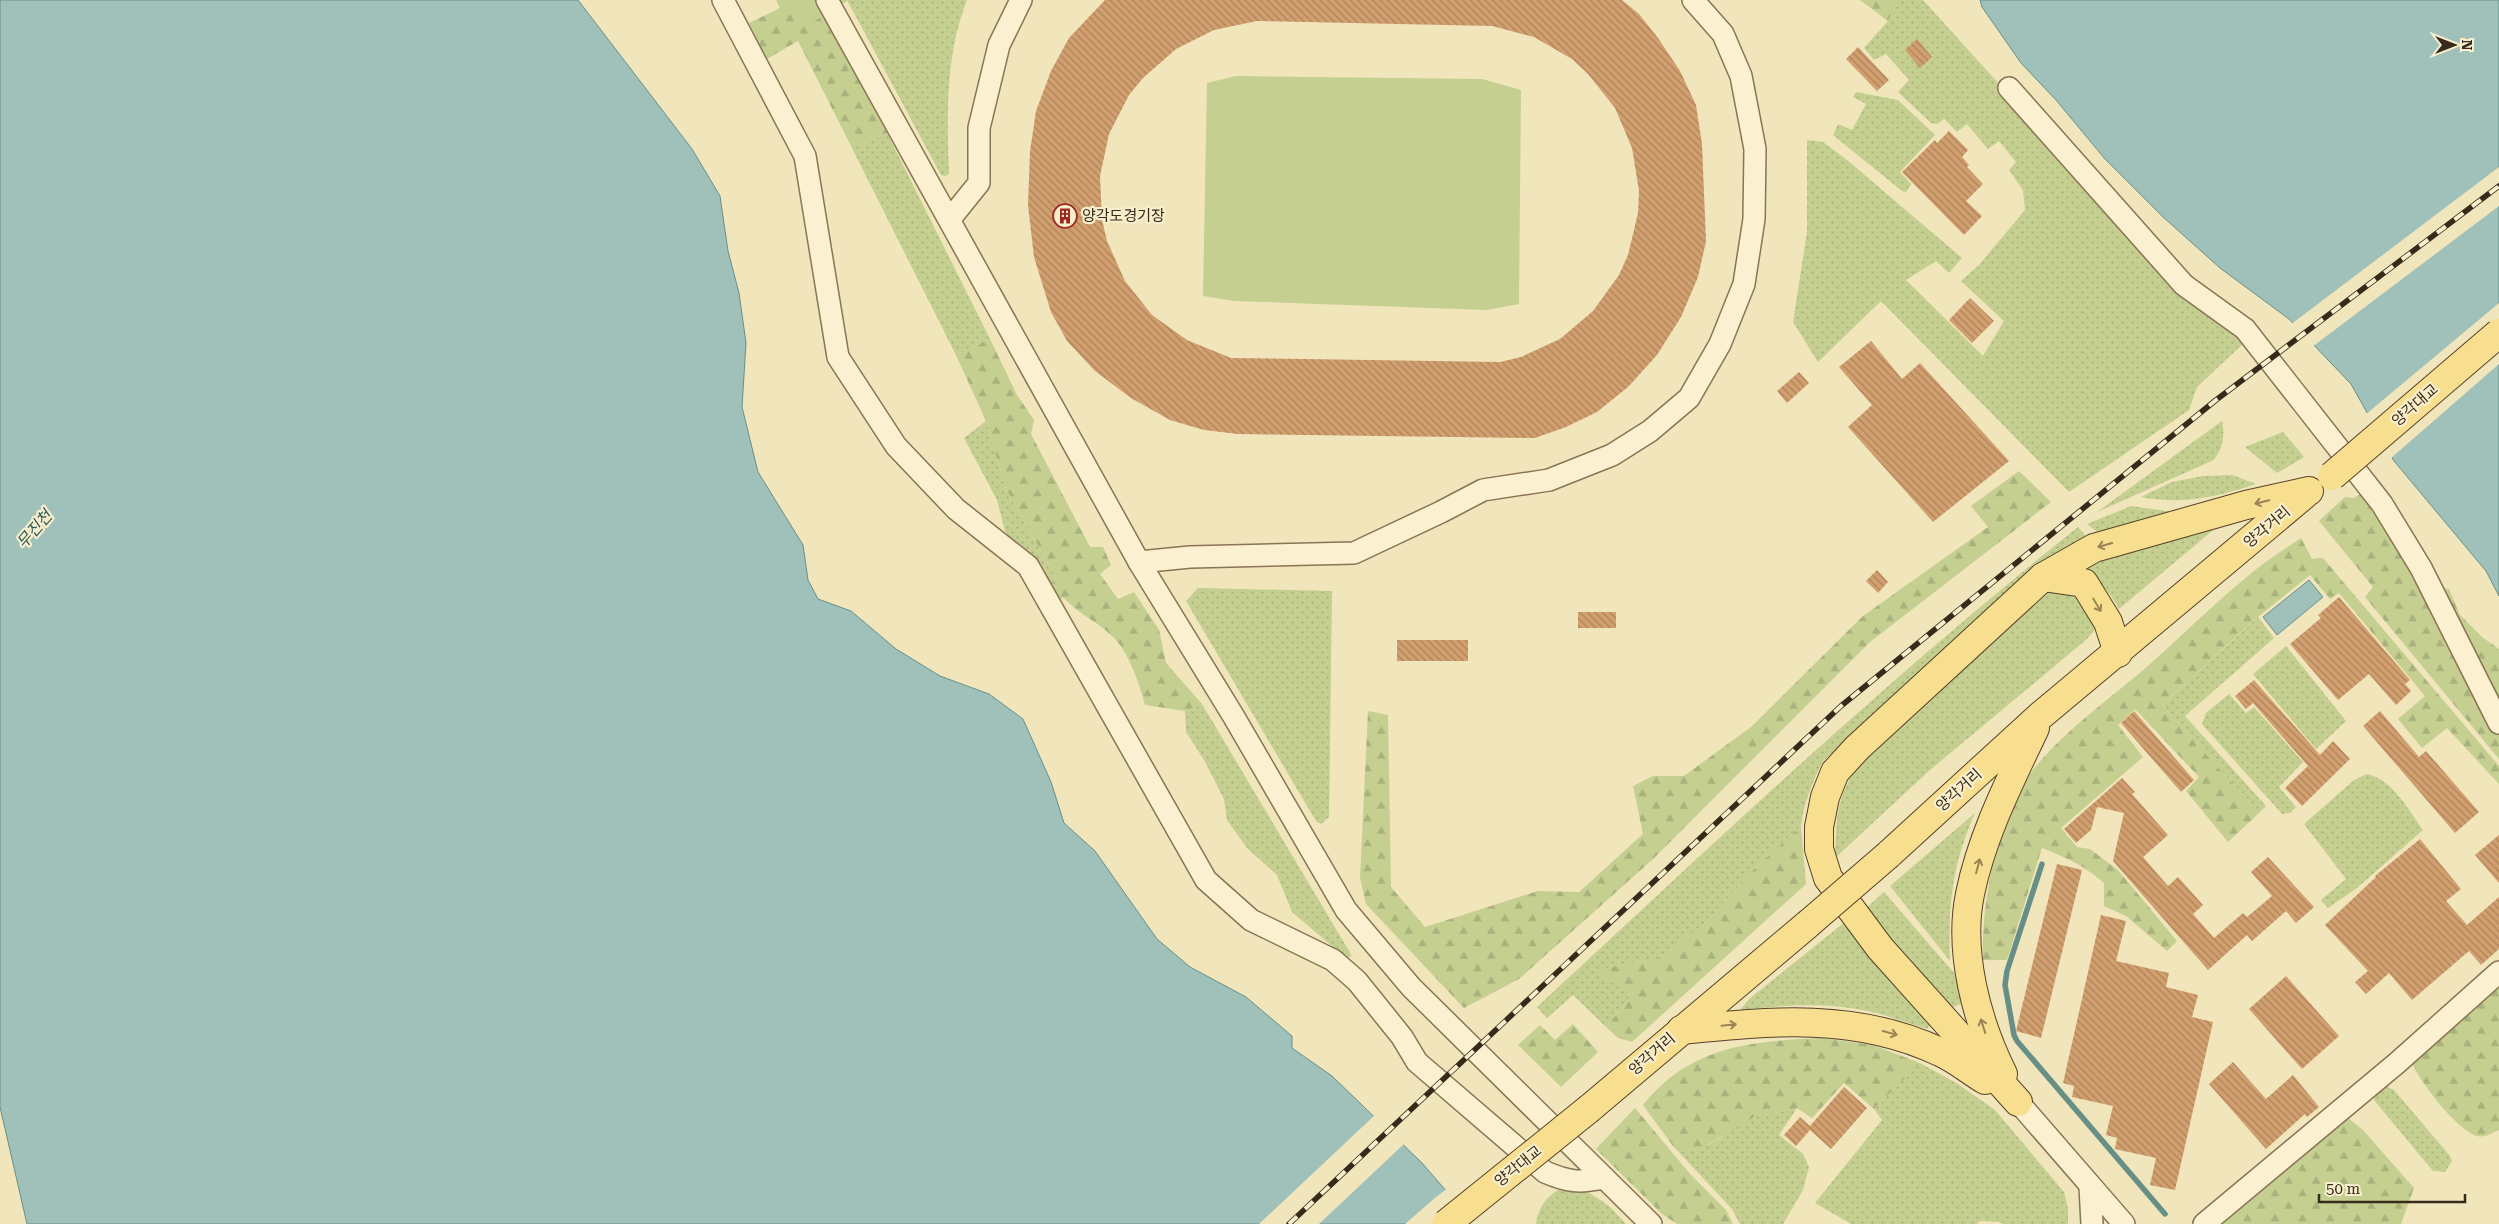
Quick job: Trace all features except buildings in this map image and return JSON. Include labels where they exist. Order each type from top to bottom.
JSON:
[{"type":"main road","name":"양각대교","points":[[2332,476],[2499,333]]},
{"type":"main road","name":"양각거리","points":[[1590,1108],[1888,855],[2040,716],[2118,653],[2309,491],[2332,476]]},
{"type":"main road","points":[[2018,1102],[1887,955],[1847,906],[1828,878],[1819,849],[1819,827],[1825,797],[1835,772],[1857,748],[2043,577],[2094,548],[2246,505],[2309,491]]},
{"type":"main road","points":[[2043,577],[2084,583],[2108,622],[2118,653]]},
{"type":"main road","points":[[2018,1102],[1990,1049],[1975,1002],[1967,945],[1970,895],[1982,851],[2002,798],[2040,716]]},
{"type":"main road","points":[[1681,1030],[1743,1024],[1823,1021],[1870,1028],[1906,1037],[1941,1052],[2018,1102]]},
{"type":"main road","name":"양각대교","points":[[1446,1224],[1590,1108]]},
{"type":"street","points":[[723,0],[804,156],[838,357],[896,446],[956,509],[1028,566],[1206,880],[1251,920],[1333,960],[1363,988],[1402,1037],[1417,1062],[1545,1172],[1563,1180],[1581,1183],[1604,1178]]},
{"type":"street","points":[[827,0],[1139,562],[1234,717],[1346,910],[1411,987],[1651,1224]]},
{"type":"street","points":[[950,219],[979,183],[979,128],[999,45],[1021,0]]},
{"type":"street","points":[[1139,562],[1190,557],[1354,553],[1483,490],[1548,480],[1612,455],[1650,431],[1688,398],[1720,344],[1744,284],[1754,209],[1755,149],[1741,76],[1723,34],[1693,0]]},
{"type":"street","points":[[2009,88],[2184,285],[2245,329],[2376,496],[2420,568],[2499,723]]},
{"type":"street","points":[[2204,1224],[2397,1063],[2499,972]]},
{"type":"street","points":[[2018,1102],[2124,1224]]},
{"type":"street","points":[[2090,1187],[2092,1224]]},
{"type":"green space","points":[[776,0],[817,0],[887,133],[852,148],[798,41],[767,59],[749,23],[780,8]]},
{"type":"green space","points":[[795,0],[849,0],[808,25]]},
{"type":"green space","points":[[847,0],[967,0],[960,21],[951,64],[948,108],[949,174],[941,175]]},
{"type":"green space","points":[[1860,0],[1900,0],[1888,21]]},
{"type":"green space","points":[[1900,0],[1923,0],[2010,96],[2245,342],[2197,387],[2189,410],[2069,492],[1881,301],[1818,362],[1793,322],[1807,232],[1807,140],[1823,142],[1847,160],[1962,258],[1949,273],[1936,261],[1906,280],[1983,356],[2004,321],[1961,281],[1979,265],[2025,210],[2023,190],[2009,170],[2016,162],[1999,141],[1988,149],[1967,124],[1957,132],[1944,119],[1937,124],[1931,123],[1898,92],[1909,80],[1886,54],[1874,60],[1864,48],[1888,21]]},
{"type":"green space","points":[[1236,76],[1482,79],[1521,90],[1519,304],[1487,310],[1234,301],[1203,296],[1207,83]]},
{"type":"green space","points":[[1856,92],[1898,100],[1935,135],[1900,172],[1911,184],[1906,192],[1902,191],[1833,135],[1838,124],[1852,130],[1866,104],[1853,97]]},
{"type":"green space","points":[[887,133],[990,339],[956,355],[852,148]]},
{"type":"green space","points":[[990,339],[1017,395],[1034,420],[1031,434],[1090,547],[1103,547],[1111,565],[1100,574],[1118,599],[1134,592],[1159,630],[1166,663],[1202,704],[1185,711],[1145,705],[1133,668],[1118,642],[1075,609],[1064,598],[1054,600],[1047,591],[1056,577],[1006,489],[986,421],[956,355]]},
{"type":"green space","points":[[986,421],[1006,489],[1056,577],[1047,591],[1005,531],[997,500],[964,438]]},
{"type":"green space","points":[[2222,421],[2223,441],[2214,460],[2097,512]]},
{"type":"green space","points":[[2283,432],[2304,457],[2277,473],[2245,447]]},
{"type":"green space","points":[[2019,471],[2051,502],[1870,642],[1653,859],[1519,979],[1464,1008],[1366,904],[1360,878],[1368,711],[1388,715],[1391,887],[1425,927],[1538,891],[1579,892],[1643,834],[1633,786],[1653,776],[1684,776],[1751,727],[1863,616],[1988,527],[1971,506]]},
{"type":"green space","points":[[2232,475],[2256,484],[2227,493],[2185,500],[2141,497],[2172,482],[2203,476]]},
{"type":"green space","points":[[2362,493],[2383,512],[2499,732],[2499,759],[2365,597],[2373,587],[2319,521],[2345,497],[2354,498]]},
{"type":"green space","points":[[2131,506],[2174,512],[2100,534],[2087,524]]},
{"type":"green space","points":[[2224,521],[2119,609],[2107,590],[2089,578],[2086,571],[2091,563]]},
{"type":"green space","points":[[2078,527],[2090,541],[2011,589],[1823,761],[1809,793],[1801,826],[1757,866],[1701,927],[1659,958],[1610,967],[1601,973],[1608,981],[1625,983],[1630,999],[1606,1027],[1573,995],[1547,1018],[1537,1007],[1870,702]]},
{"type":"green space","points":[[2301,538],[2312,559],[2323,558],[2499,766],[2499,784],[2447,728],[2422,748],[2398,719],[2425,696],[2339,593],[2330,599],[2310,575],[2253,621],[2162,705],[2259,813],[2228,842],[2186,791],[2199,777],[2135,709],[2118,725],[2143,757],[2061,828],[2077,847],[2090,849],[2118,870],[2177,941],[2167,951],[2126,916],[2104,906],[2104,883],[2097,877],[2074,862],[2042,848],[2007,960],[1983,960],[1983,938],[1988,890],[1999,839],[2017,794],[2029,775],[2068,733],[2141,672],[2225,595]]},
{"type":"green space","points":[[2438,587],[2449,589],[2460,615],[2482,637],[2499,649],[2499,700]]},
{"type":"green space","points":[[1198,588],[1332,591],[1329,817],[1321,824],[1316,821],[1186,601]]},
{"type":"green space","points":[[2050,591],[2075,597],[2084,605],[2097,627],[2087,639],[1930,770],[1835,858],[1837,819],[1841,798],[1859,764]]},
{"type":"green space","points":[[2258,617],[2274,638],[2185,716],[2266,806],[2259,813],[2162,705]]},
{"type":"green space","points":[[2286,646],[2346,721],[2316,749],[2253,674]]},
{"type":"green space","points":[[2229,694],[2246,713],[2254,707],[2303,762],[2279,787],[2296,807],[2290,813],[2282,814],[2202,724],[2206,713]]},
{"type":"green space","points":[[1202,704],[1352,956],[1346,958],[1292,912],[1277,875],[1247,848],[1227,820],[1224,799],[1204,760],[1186,732],[1185,711]]},
{"type":"green space","points":[[2367,774],[2385,782],[2399,796],[2423,830],[2357,888],[2328,908],[2321,900],[2346,879],[2304,824],[2354,780]]},
{"type":"green space","points":[[1975,813],[1956,868],[1951,903],[1950,961],[1890,886]]},
{"type":"green space","points":[[1801,826],[1806,884],[1632,1042],[1618,1038],[1606,1027],[1630,999],[1625,983],[1608,981],[1601,973],[1609,967],[1659,958],[1701,927],[1757,866]]},
{"type":"green space","points":[[1884,892],[1955,974],[1961,1004],[1951,1008],[1863,911]]},
{"type":"green space","points":[[1845,922],[1930,1025],[1927,1029],[1875,1013],[1835,1006],[1788,1006],[1740,1010],[1749,999]]},
{"type":"green space","points":[[2499,983],[2499,1130],[2487,1136],[2477,1136],[2457,1123],[2438,1102],[2429,1091],[2412,1062]]},
{"type":"green space","points":[[1573,1024],[1598,1052],[1561,1087],[1518,1045],[1540,1025],[1555,1040]]},
{"type":"green space","points":[[1821,1038],[1873,1045],[1920,1063],[1874,1109],[1844,1083],[1812,1118],[1797,1108],[1754,1117],[1700,1150],[1681,1149],[1673,1146],[1643,1105],[1661,1085],[1681,1070],[1723,1050],[1770,1041]]},
{"type":"green space","points":[[1920,1063],[1958,1084],[1995,1110],[2064,1192],[2068,1208],[2068,1224],[2004,1224],[1980,1221],[1977,1224],[1851,1224],[1815,1203],[1882,1120],[1874,1109]]},
{"type":"green space","points":[[2385,1086],[2394,1090],[2450,1156],[2452,1161],[2445,1172],[2433,1171],[2374,1100],[2374,1093]]},
{"type":"green space","points":[[1635,1108],[1691,1175],[1726,1210],[1733,1224],[1677,1224],[1662,1214],[1596,1149]]},
{"type":"green space","points":[[1797,1108],[1779,1135],[1803,1154],[1809,1167],[1803,1190],[1783,1224],[1740,1224],[1732,1209],[1673,1146],[1697,1149],[1707,1146],[1743,1122],[1754,1117]]},
{"type":"green space","points":[[2348,1118],[2363,1130],[2414,1188],[2401,1224],[2215,1224],[2338,1119]]},
{"type":"green space","points":[[1564,1186],[1585,1190],[1609,1206],[1626,1224],[1536,1224],[1539,1211],[1545,1201]]},
{"type":"water","name":"무진천","points":[[0,0],[578,0],[692,149],[720,196],[728,251],[739,293],[746,343],[742,407],[758,472],[803,545],[808,580],[818,599],[851,611],[896,649],[940,676],[989,694],[1023,719],[1051,782],[1064,823],[1095,851],[1157,939],[1190,967],[1246,997],[1292,1036],[1292,1048],[1332,1076],[1422,1163],[1475,1224],[27,1224],[0,1107]]},
{"type":"water","points":[[1980,0],[2499,0],[2499,596],[2486,571],[2394,461],[2351,384],[2289,319],[2220,268],[2162,216],[2105,159],[2056,100],[2021,63],[1982,7]]},
{"type":"water","points":[[2309,580],[2323,597],[2277,635],[2263,617]]},
{"type":"pier","points":[[2499,167],[2499,206],[2312,347],[2290,325]]},
{"type":"pier","points":[[2499,303],[2499,364],[2390,459],[2365,415]]},
{"type":"pier","points":[[1376,1114],[1405,1143],[1319,1224],[1259,1224]]},
{"type":"pier","points":[[1448,1188],[1478,1224],[1405,1224],[1436,1197]]},
{"type":"waterway","points":[[2042,864],[2007,971],[2005,985],[2014,1035],[2017,1041],[2165,1214]]},
{"type":"railway","points":[[1289,1224],[1841,706],[2216,400],[2499,186]]},
{"type":"place","name":"양각도경기장","points":[[1065,216]]}]
